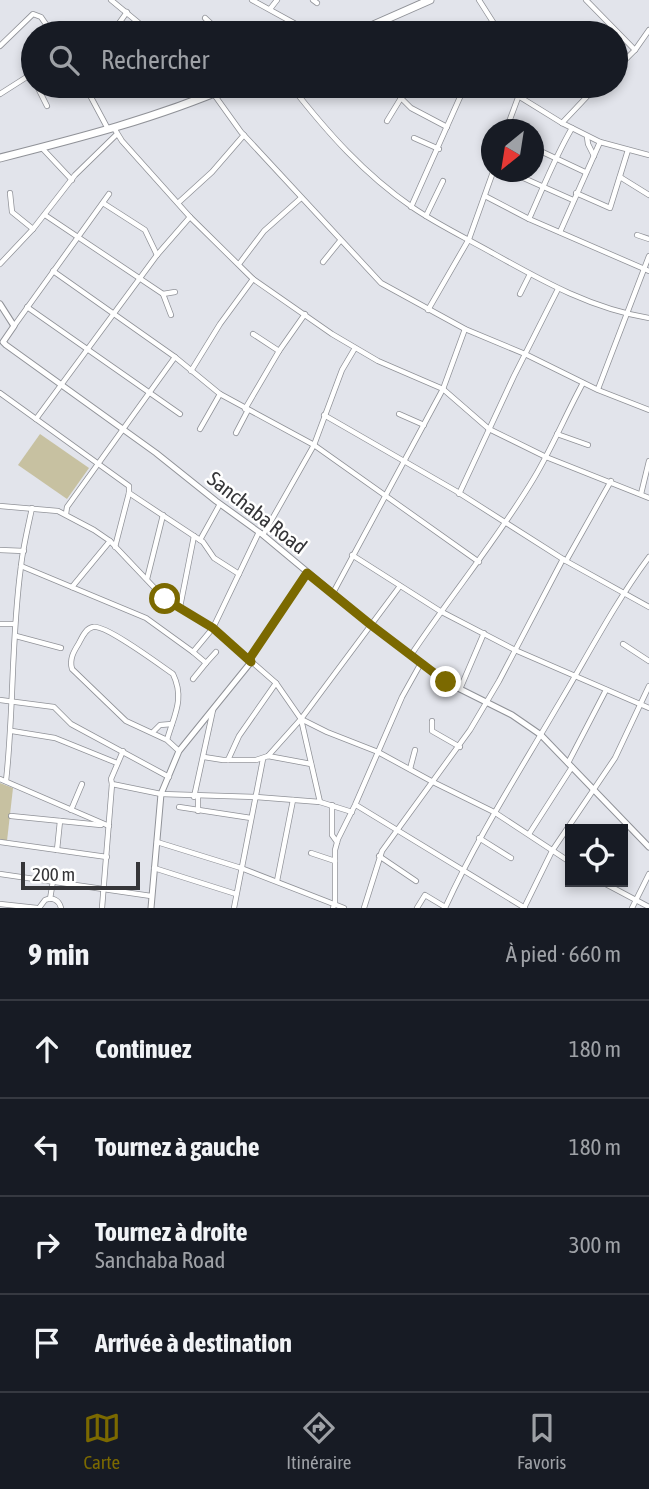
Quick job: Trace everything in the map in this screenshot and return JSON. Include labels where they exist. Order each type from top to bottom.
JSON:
[{"type":"main road","points":[[382,21],[419,2],[430,0]]},
{"type":"main road","points":[[0,158],[113,131],[201,98]]},
{"type":"street","points":[[111,0],[137,21]]},
{"type":"street","points":[[252,0],[291,21]]},
{"type":"street","points":[[270,9],[277,0]]},
{"type":"street","points":[[480,0],[493,21]]},
{"type":"street","points":[[586,0],[607,21]]},
{"type":"street","points":[[121,21],[127,12]]},
{"type":"street","points":[[27,21],[33,15],[41,17],[44,21]]},
{"type":"street","points":[[205,18],[208,21]]},
{"type":"street","points":[[0,46],[21,26]]},
{"type":"street","points":[[628,57],[649,30]]},
{"type":"street","points":[[628,43],[635,50]]},
{"type":"street","points":[[0,94],[21,82]]},
{"type":"street","points":[[43,98],[47,106]]},
{"type":"street","points":[[92,98],[113,131],[190,217],[253,279],[355,348],[443,389],[489,429],[546,457],[649,498]]},
{"type":"street","points":[[212,98],[300,198],[381,283],[465,329],[525,354],[598,390],[649,410]]},
{"type":"street","points":[[300,98],[329,135],[363,168],[411,207],[558,289],[649,318]]},
{"type":"street","points":[[387,121],[401,98],[411,108],[447,127]]},
{"type":"street","points":[[411,207],[460,98]]},
{"type":"street","points":[[510,119],[518,98]]},
{"type":"street","points":[[524,98],[562,123],[600,142],[649,155]]},
{"type":"street","points":[[562,123],[586,98]]},
{"type":"street","points":[[529,219],[554,158],[572,128]]},
{"type":"street","points":[[0,264],[45,215],[113,131]]},
{"type":"street","points":[[178,203],[212,172],[244,135]]},
{"type":"street","points":[[587,136],[594,156]]},
{"type":"street","points":[[414,138],[439,149]]},
{"type":"street","points":[[560,232],[600,142]]},
{"type":"street","points":[[42,148],[72,180]]},
{"type":"street","points":[[576,193],[610,208],[628,150]]},
{"type":"street","points":[[544,153],[585,172]]},
{"type":"street","points":[[620,177],[649,195]]},
{"type":"street","points":[[426,216],[443,181]]},
{"type":"street","points":[[428,310],[469,239],[490,182]]},
{"type":"street","points":[[531,182],[573,201]]},
{"type":"street","points":[[10,193],[12,212],[33,229]]},
{"type":"street","points":[[0,304],[14,326],[109,194]]},
{"type":"street","points":[[485,196],[529,219],[647,270]]},
{"type":"street","points":[[239,264],[264,231],[300,198]]},
{"type":"street","points":[[103,203],[145,230],[157,255]]},
{"type":"street","points":[[45,215],[163,294],[171,315]]},
{"type":"street","points":[[36,419],[89,351],[157,255],[190,217]]},
{"type":"street","points":[[637,235],[649,239]]},
{"type":"street","points":[[323,262],[340,241]]},
{"type":"street","points":[[598,390],[627,313],[647,270],[649,256]]},
{"type":"street","points":[[54,271],[175,357],[220,394],[314,445],[479,562]]},
{"type":"street","points":[[520,294],[530,274]]},
{"type":"street","points":[[191,371],[220,324],[253,279]]},
{"type":"street","points":[[459,494],[558,289]]},
{"type":"street","points":[[163,294],[175,292]]},
{"type":"street","points":[[27,307],[180,414]]},
{"type":"street","points":[[236,433],[279,351],[305,314]]},
{"type":"street","name":"Sanchaba Road","points":[[14,326],[2,344],[124,429],[261,533],[332,594],[446,682],[522,720],[541,735],[648,844]]},
{"type":"street","points":[[332,594],[443,389],[465,329]]},
{"type":"street","points":[[253,334],[279,351]]},
{"type":"street","points":[[193,652],[213,628],[261,533],[314,445],[342,370],[355,348]]},
{"type":"street","points":[[66,514],[67,508],[175,357]]},
{"type":"street","points":[[411,654],[505,523],[546,457],[583,383]]},
{"type":"street","points":[[0,393],[129,486],[115,547]]},
{"type":"street","points":[[200,429],[220,394]]},
{"type":"street","points":[[399,414],[424,425]]},
{"type":"street","points":[[324,415],[459,494],[564,560],[649,607]]},
{"type":"street","points":[[558,434],[587,445]]},
{"type":"street","points":[[641,494],[649,461]]},
{"type":"street","points":[[364,908],[379,856],[460,747],[611,481]]},
{"type":"street","points":[[129,493],[200,540],[214,558],[239,574]]},
{"type":"street","points":[[200,540],[220,504]]},
{"type":"street","points":[[0,506],[66,514],[110,541],[165,599],[213,628],[276,683],[301,719],[320,802]]},
{"type":"street","points":[[6,781],[12,731],[15,624],[21,566],[32,508]]},
{"type":"street","points":[[147,580],[163,515]]},
{"type":"street","points":[[180,607],[194,536]]},
{"type":"street","points":[[72,587],[110,541]]},
{"type":"street","points":[[0,550],[24,551]]},
{"type":"street","points":[[352,555],[440,611],[515,650],[649,708]]},
{"type":"street","points":[[418,908],[425,895],[445,908],[461,871],[494,812],[623,592],[649,557]]},
{"type":"street","points":[[21,566],[146,618],[206,663]]},
{"type":"street","points":[[150,908],[161,794],[179,751],[251,662],[250,658],[307,573]]},
{"type":"street","points":[[234,908],[266,757],[301,719],[400,586]]},
{"type":"street","points":[[0,624],[15,624]]},
{"type":"street","points":[[167,740],[180,703],[173,674],[118,637],[97,627],[86,630],[73,653],[72,669],[126,721],[153,732],[179,751]]},
{"type":"street","points":[[460,689],[484,633]]},
{"type":"street","points":[[16,636],[61,648]]},
{"type":"street","points":[[622,644],[649,661]]},
{"type":"street","points":[[193,679],[216,652]]},
{"type":"street","points":[[334,906],[337,842],[402,697],[422,662]]},
{"type":"street","points":[[228,760],[239,736],[276,683]]},
{"type":"street","points":[[355,805],[525,908],[552,851],[615,758],[649,686]]},
{"type":"street","points":[[528,834],[570,765],[606,690]]},
{"type":"street","points":[[0,700],[54,707],[71,724],[169,777]]},
{"type":"street","points":[[198,811],[196,797],[214,710]]},
{"type":"street","points":[[301,719],[378,752],[494,812],[565,859]]},
{"type":"street","points":[[432,721],[432,731],[460,747]]},
{"type":"street","points":[[153,732],[157,726],[172,724]]},
{"type":"street","points":[[12,731],[55,738],[117,763]]},
{"type":"street","points":[[410,769],[415,750]]},
{"type":"street","points":[[102,908],[111,779],[123,751]]},
{"type":"street","points":[[204,757],[228,760],[266,757],[311,764]]},
{"type":"street","points":[[0,779],[109,826]]},
{"type":"street","points":[[71,810],[82,784]]},
{"type":"street","points":[[112,784],[161,794],[320,802],[352,812]]},
{"type":"street","points":[[277,881],[293,800]]},
{"type":"street","points":[[332,804],[332,835],[337,842]]},
{"type":"street","points":[[179,807],[251,818]]},
{"type":"street","points":[[11,816],[109,826]]},
{"type":"street","points":[[57,850],[60,821]]},
{"type":"street","points":[[480,838],[511,859]]},
{"type":"street","points":[[0,842],[107,857]]},
{"type":"street","points":[[156,842],[241,867],[344,908]]},
{"type":"street","points":[[311,853],[335,861]]},
{"type":"street","points":[[379,856],[416,881]]},
{"type":"street","points":[[154,868],[236,894]]},
{"type":"street","points":[[0,874],[151,896]]},
{"type":"street","points":[[632,908],[649,874]]},
{"type":"street","points":[[50,898],[53,881]]},
{"type":"street","points":[[611,887],[649,907]]},
{"type":"street","points":[[0,904],[38,908],[50,898]]},
{"type":"street","points":[[50,898],[58,902],[61,908]]},
{"type":"shaded area","points":[[40,434],[89,468],[67,499],[18,465]]},
{"type":"shaded area","points":[[0,783],[13,788],[7,841],[0,840]]},
{"type":"route","points":[[165,599],[213,628],[251,662],[250,658],[307,573],[446,682]]}]
